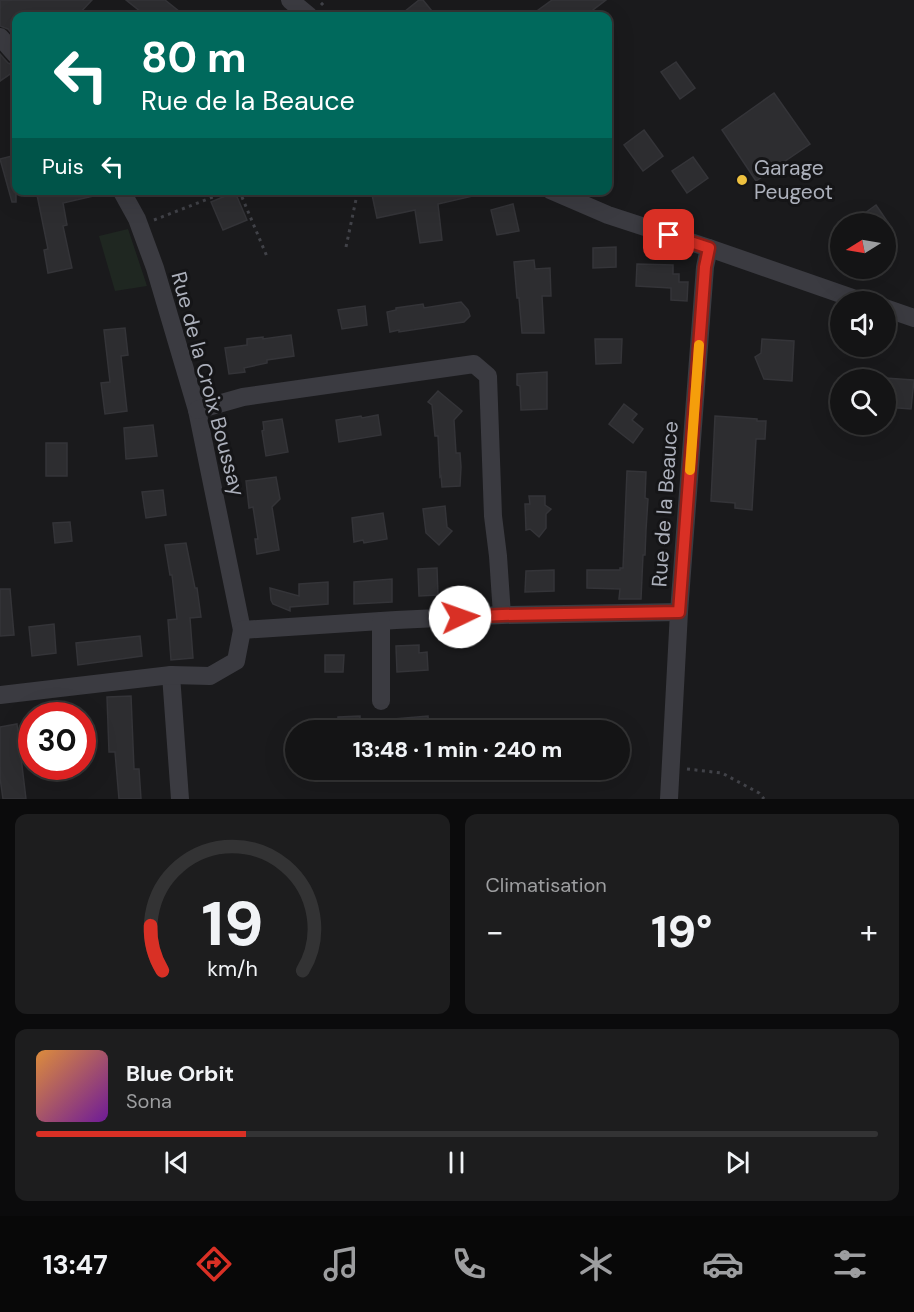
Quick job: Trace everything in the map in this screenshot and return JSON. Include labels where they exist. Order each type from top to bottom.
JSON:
[{"type":"street","points":[[290,0],[304,12]]},
{"type":"street","points":[[0,37],[12,50]]},
{"type":"street","name":"Rue de la Croix Boussay","points":[[124,195],[137,219],[158,277],[197,410],[242,630]]},
{"type":"street","points":[[562,195],[608,215],[832,291]]},
{"type":"street","name":"Rue de la Beauce","points":[[669,799],[679,612],[705,267],[709,248]]},
{"type":"street","points":[[896,312],[914,318]]},
{"type":"street","points":[[197,410],[243,397],[474,364],[488,376],[493,516],[502,615]]},
{"type":"street","points":[[0,695],[171,675],[210,676],[236,661],[242,630],[502,615],[679,612]]},
{"type":"street","points":[[381,621],[381,701]]},
{"type":"street","points":[[171,675],[180,799]]},
{"type":"path","points":[[144,238],[154,221],[219,195]]},
{"type":"path","points":[[241,195],[268,259]]},
{"type":"path","points":[[346,247],[357,195]]},
{"type":"path","points":[[671,767],[722,773],[759,792],[764,799]]},
{"type":"shaded area","points":[[128,229],[147,286],[115,291],[99,236]]},
{"type":"building","points":[[0,0],[92,0],[81,12],[12,12],[12,34],[8,29],[0,26]]},
{"type":"building","points":[[126,0],[165,0],[180,12],[141,12]]},
{"type":"building","points":[[419,0],[423,0],[433,12],[404,12]]},
{"type":"building","points":[[552,0],[606,0],[590,12],[536,12]]},
{"type":"building","points":[[0,54],[12,64],[12,73],[0,81]]},
{"type":"building","points":[[676,62],[695,88],[680,99],[661,72]]},
{"type":"building","points":[[774,93],[810,144],[756,181],[722,130]]},
{"type":"building","points":[[644,130],[663,156],[643,171],[624,145]]},
{"type":"building","points":[[12,156],[12,195],[16,195],[16,202],[12,202],[0,159]]},
{"type":"building","points":[[693,157],[708,178],[687,193],[672,171]]},
{"type":"building","points":[[37,195],[94,195],[63,203],[67,225],[63,226],[72,268],[48,273],[44,250],[48,249]]},
{"type":"building","points":[[228,195],[236,195],[247,220],[223,230],[211,202]]},
{"type":"building","points":[[372,195],[473,195],[438,204],[442,240],[420,243],[415,210],[377,218]]},
{"type":"building","points":[[513,204],[519,231],[497,235],[491,210]]},
{"type":"building","points":[[876,205],[881,213],[865,213]]},
{"type":"building","points":[[616,247],[616,267],[593,268],[593,248]]},
{"type":"building","points":[[534,260],[535,269],[550,268],[551,296],[542,296],[544,333],[522,333],[514,262]]},
{"type":"building","points":[[637,264],[673,265],[673,274],[679,274],[679,282],[688,282],[687,301],[671,300],[671,288],[636,286]]},
{"type":"building","points":[[461,302],[470,316],[464,322],[390,332],[387,312],[396,310],[396,308],[423,304],[424,308]]},
{"type":"building","points":[[365,306],[367,325],[342,329],[338,310]]},
{"type":"building","points":[[125,328],[128,355],[121,356],[127,411],[105,414],[101,383],[110,382],[104,330]]},
{"type":"building","points":[[291,335],[294,356],[267,360],[267,363],[244,368],[245,372],[229,374],[225,348],[247,345],[247,339]]},
{"type":"building","points":[[595,339],[622,339],[621,363],[596,364]]},
{"type":"building","points":[[762,339],[794,341],[792,381],[764,379],[755,357],[761,353]]},
{"type":"building","points":[[547,372],[547,409],[521,410],[517,374]]},
{"type":"building","points":[[896,379],[914,380],[911,409],[896,408]]},
{"type":"building","points":[[438,391],[462,411],[454,420],[456,453],[460,453],[460,486],[442,487],[438,436],[435,436],[432,405],[428,402]]},
{"type":"building","points":[[624,404],[637,414],[632,420],[643,429],[633,443],[609,424]]},
{"type":"building","points":[[378,415],[381,435],[339,442],[336,420]]},
{"type":"building","points":[[715,416],[766,421],[765,439],[756,439],[752,510],[735,508],[735,503],[711,501]]},
{"type":"building","points":[[282,419],[288,452],[266,456],[263,422]]},
{"type":"building","points":[[153,425],[157,456],[126,459],[124,428]]},
{"type":"building","points":[[46,443],[67,443],[67,476],[46,476]]},
{"type":"building","points":[[627,471],[646,472],[645,498],[648,499],[641,599],[619,599],[620,589],[587,588],[587,570],[620,570],[623,568]]},
{"type":"building","points":[[276,477],[280,499],[272,507],[279,550],[257,554],[255,539],[258,539],[253,507],[249,508],[246,481]]},
{"type":"building","points":[[163,490],[166,515],[146,518],[142,492]]},
{"type":"building","points":[[529,496],[545,496],[545,505],[551,509],[546,514],[546,528],[539,537],[530,529],[526,530],[525,504],[530,504]]},
{"type":"building","points":[[445,506],[447,527],[452,531],[439,545],[426,533],[423,509]]},
{"type":"building","points":[[383,513],[387,539],[364,543],[363,540],[354,542],[352,518]]},
{"type":"building","points":[[70,522],[72,541],[55,543],[53,523]]},
{"type":"building","points":[[186,543],[195,588],[197,588],[201,617],[190,618],[193,658],[171,660],[168,620],[177,619],[172,575],[170,575],[165,545]]},
{"type":"building","points":[[437,568],[438,595],[419,596],[418,569]]},
{"type":"building","points":[[554,570],[554,591],[525,592],[526,571]]},
{"type":"building","points":[[392,579],[392,602],[354,604],[354,582]]},
{"type":"building","points":[[328,582],[328,604],[290,607],[290,611],[273,604],[271,600],[270,588],[299,596],[299,584]]},
{"type":"building","points":[[0,589],[10,589],[14,635],[0,636]]},
{"type":"building","points":[[54,624],[56,653],[32,656],[29,627]]},
{"type":"building","points":[[140,636],[142,656],[78,665],[76,643]]},
{"type":"building","points":[[419,645],[419,653],[427,652],[428,670],[397,672],[396,646]]},
{"type":"building","points":[[325,655],[344,655],[343,672],[325,672]]},
{"type":"building","points":[[131,696],[134,769],[139,769],[141,799],[119,799],[115,752],[109,752],[107,697]]},
{"type":"building","points":[[360,716],[360,720],[338,720],[338,717]]},
{"type":"building","points":[[428,716],[428,720],[382,720]]},
{"type":"building","points":[[17,724],[18,780],[24,780],[26,799],[3,799],[0,778],[0,727]]},
{"type":"slow traffic","points":[[690,470],[699,345]]},
{"type":"place","name":"Garage Peugeot","points":[[742,180]]},
{"type":"route","points":[[460,617],[679,612],[705,267],[709,248],[669,235]]}]
